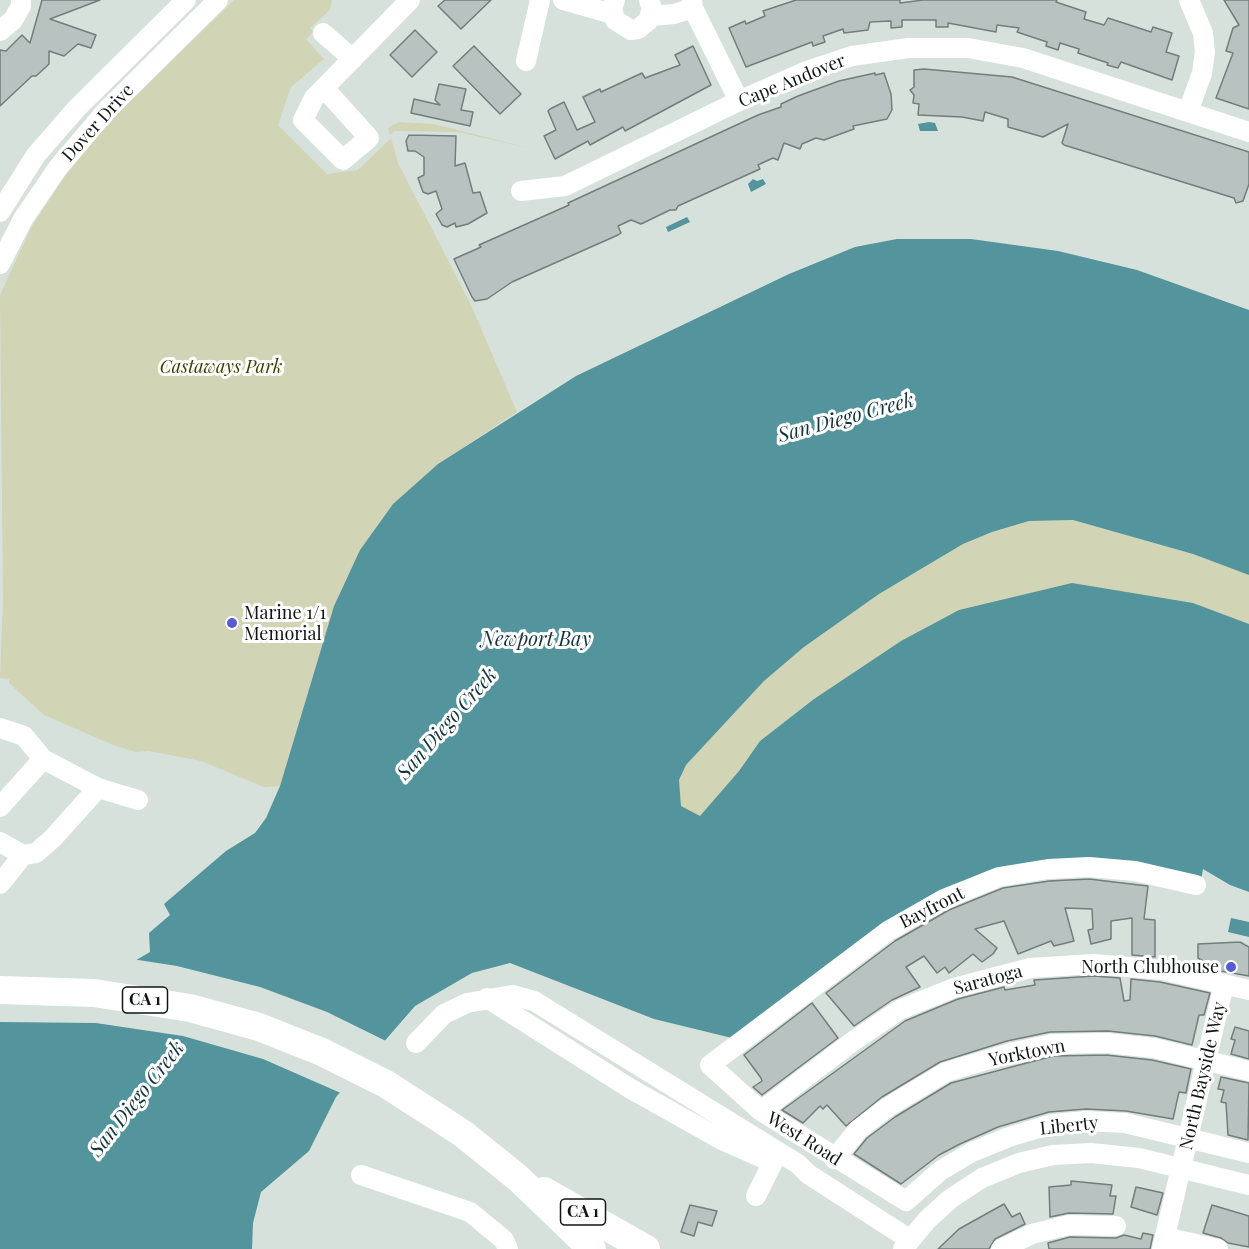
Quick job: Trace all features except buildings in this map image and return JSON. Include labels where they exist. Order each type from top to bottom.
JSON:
[{"type":"highway","name":"CA 1","points":[[2,988],[117,996],[190,1008],[249,1024],[352,1066],[416,1102],[462,1133],[518,1178],[592,1249]]},
{"type":"highway","name":"CA 1","points":[[518,1178],[601,1221],[646,1249]]},
{"type":"street","points":[[0,31],[13,20],[21,6],[21,0]]},
{"type":"street","name":"Dover Drive","points":[[0,212],[36,155],[77,108],[185,0]]},
{"type":"street","name":"Dover Drive","points":[[0,264],[23,219],[57,169],[106,111],[218,0]]},
{"type":"street","points":[[324,88],[410,0]]},
{"type":"street","points":[[526,61],[540,0]]},
{"type":"street","points":[[563,0],[614,7],[619,25],[631,30],[644,26],[654,5],[693,4],[739,101]]},
{"type":"street","points":[[1188,112],[1202,74],[1205,52],[1203,33],[1189,0]]},
{"type":"street","points":[[322,33],[352,59]]},
{"type":"street","name":"Cape Andover","points":[[521,191],[565,186],[739,101],[807,71],[852,57],[908,48],[968,48],[1023,58],[1249,132]]},
{"type":"street","points":[[0,728],[24,736],[43,759],[98,788],[138,800]]},
{"type":"street","points":[[0,807],[43,759]]},
{"type":"street","points":[[0,842],[23,855],[36,853],[53,838],[98,788]]},
{"type":"street","points":[[0,884],[23,855]]},
{"type":"street","name":"Bayfront","points":[[710,1065],[888,931],[944,899],[999,877],[1048,869],[1089,867],[1135,871],[1196,885]]},
{"type":"street","name":"Saratoga","points":[[761,1111],[852,1042],[899,1010],[954,988],[1030,968],[1094,964],[1162,970],[1236,987]]},
{"type":"street","name":"North Bayside Way","points":[[1169,1244],[1212,1062],[1236,987]]},
{"type":"street","points":[[416,1043],[444,1014],[466,1003],[487,998],[631,1089],[722,1140],[775,1157],[794,1173],[808,1174],[906,1244],[950,1199],[982,1178],[1019,1163],[1053,1155],[1091,1153],[1139,1158],[1249,1185]]},
{"type":"street","name":"Yorktown","points":[[834,1159],[859,1129],[897,1101],[946,1072],[1010,1053],[1052,1044],[1107,1043],[1154,1048],[1249,1071]]},
{"type":"street","name":"West Road","points":[[710,1065],[761,1111],[834,1159],[906,1201]]},
{"type":"street","name":"Liberty","points":[[906,1201],[940,1171],[972,1152],[1009,1137],[1052,1124],[1086,1121],[1125,1123],[1249,1153]]},
{"type":"street","points":[[756,1196],[775,1157]]},
{"type":"street","points":[[361,1175],[470,1212],[504,1240],[508,1249]]},
{"type":"street","points":[[1001,1249],[1035,1242],[1069,1225],[1116,1226]]},
{"type":"street","points":[[1169,1244],[1218,1249]]},
{"type":"green space","name":"Castaways Park","points":[[234,0],[332,0],[330,10],[310,28],[313,32],[306,39],[324,59],[291,87],[278,125],[327,174],[358,170],[391,138],[398,163],[471,305],[517,412],[438,464],[393,504],[360,550],[334,606],[280,786],[264,787],[201,761],[149,751],[136,752],[113,745],[44,715],[9,683],[9,679],[0,678],[3,600],[0,295],[32,226],[71,167],[108,123]]},
{"type":"green space","points":[[399,122],[434,124],[533,149],[458,132],[394,131],[390,135],[388,128]]},
{"type":"green space","points":[[1073,520],[1193,554],[1249,575],[1249,624],[1193,603],[901,641],[814,699],[760,741],[739,771],[700,817],[681,806],[679,780],[686,765],[764,681],[804,647],[879,594],[963,544],[1029,521]]},
{"type":"water","points":[[935,123],[938,131],[920,131],[918,124]]},
{"type":"water","points":[[753,179],[757,181],[763,179],[766,184],[751,192],[748,184]]},
{"type":"water","points":[[687,217],[690,222],[668,232],[666,227]]},
{"type":"water","name":"Newport Bay","points":[[897,239],[971,239],[1058,251],[1137,270],[1249,310],[1249,575],[1193,554],[1073,520],[1029,521],[992,532],[963,544],[879,594],[804,647],[764,681],[686,765],[679,780],[681,806],[700,816],[739,771],[760,741],[814,699],[901,641],[959,610],[1072,583],[1193,603],[1249,624],[1249,892],[1230,885],[1203,869],[1201,880],[995,873],[732,1038],[654,1019],[510,963],[472,973],[415,1006],[336,1097],[309,1151],[261,1192],[253,1223],[252,1249],[0,1249],[0,1016],[40,1016],[150,952],[149,933],[170,915],[164,904],[226,851],[255,833],[266,818],[280,786],[334,606],[360,550],[393,504],[438,464],[576,376],[789,274],[855,247]]},
{"type":"water","points":[[1231,918],[1249,922],[1249,937],[1228,932]]},
{"type":"pier","points":[[132,959],[177,966],[260,987],[327,1012],[388,1042],[343,1094],[263,1059],[183,1036],[96,1023],[0,1022],[0,1011],[39,1013]]},
{"type":"place","name":"Marine 1/1 Memorial","points":[[232,623]]},
{"type":"place","name":"North Clubhouse","points":[[1231,967]]},
{"type":"water label","name":"San Diego Creek","points":[[846,418]]},
{"type":"water label","name":"San Diego Creek","points":[[447,724]]},
{"type":"water label","name":"San Diego Creek","points":[[137,1099]]}]
